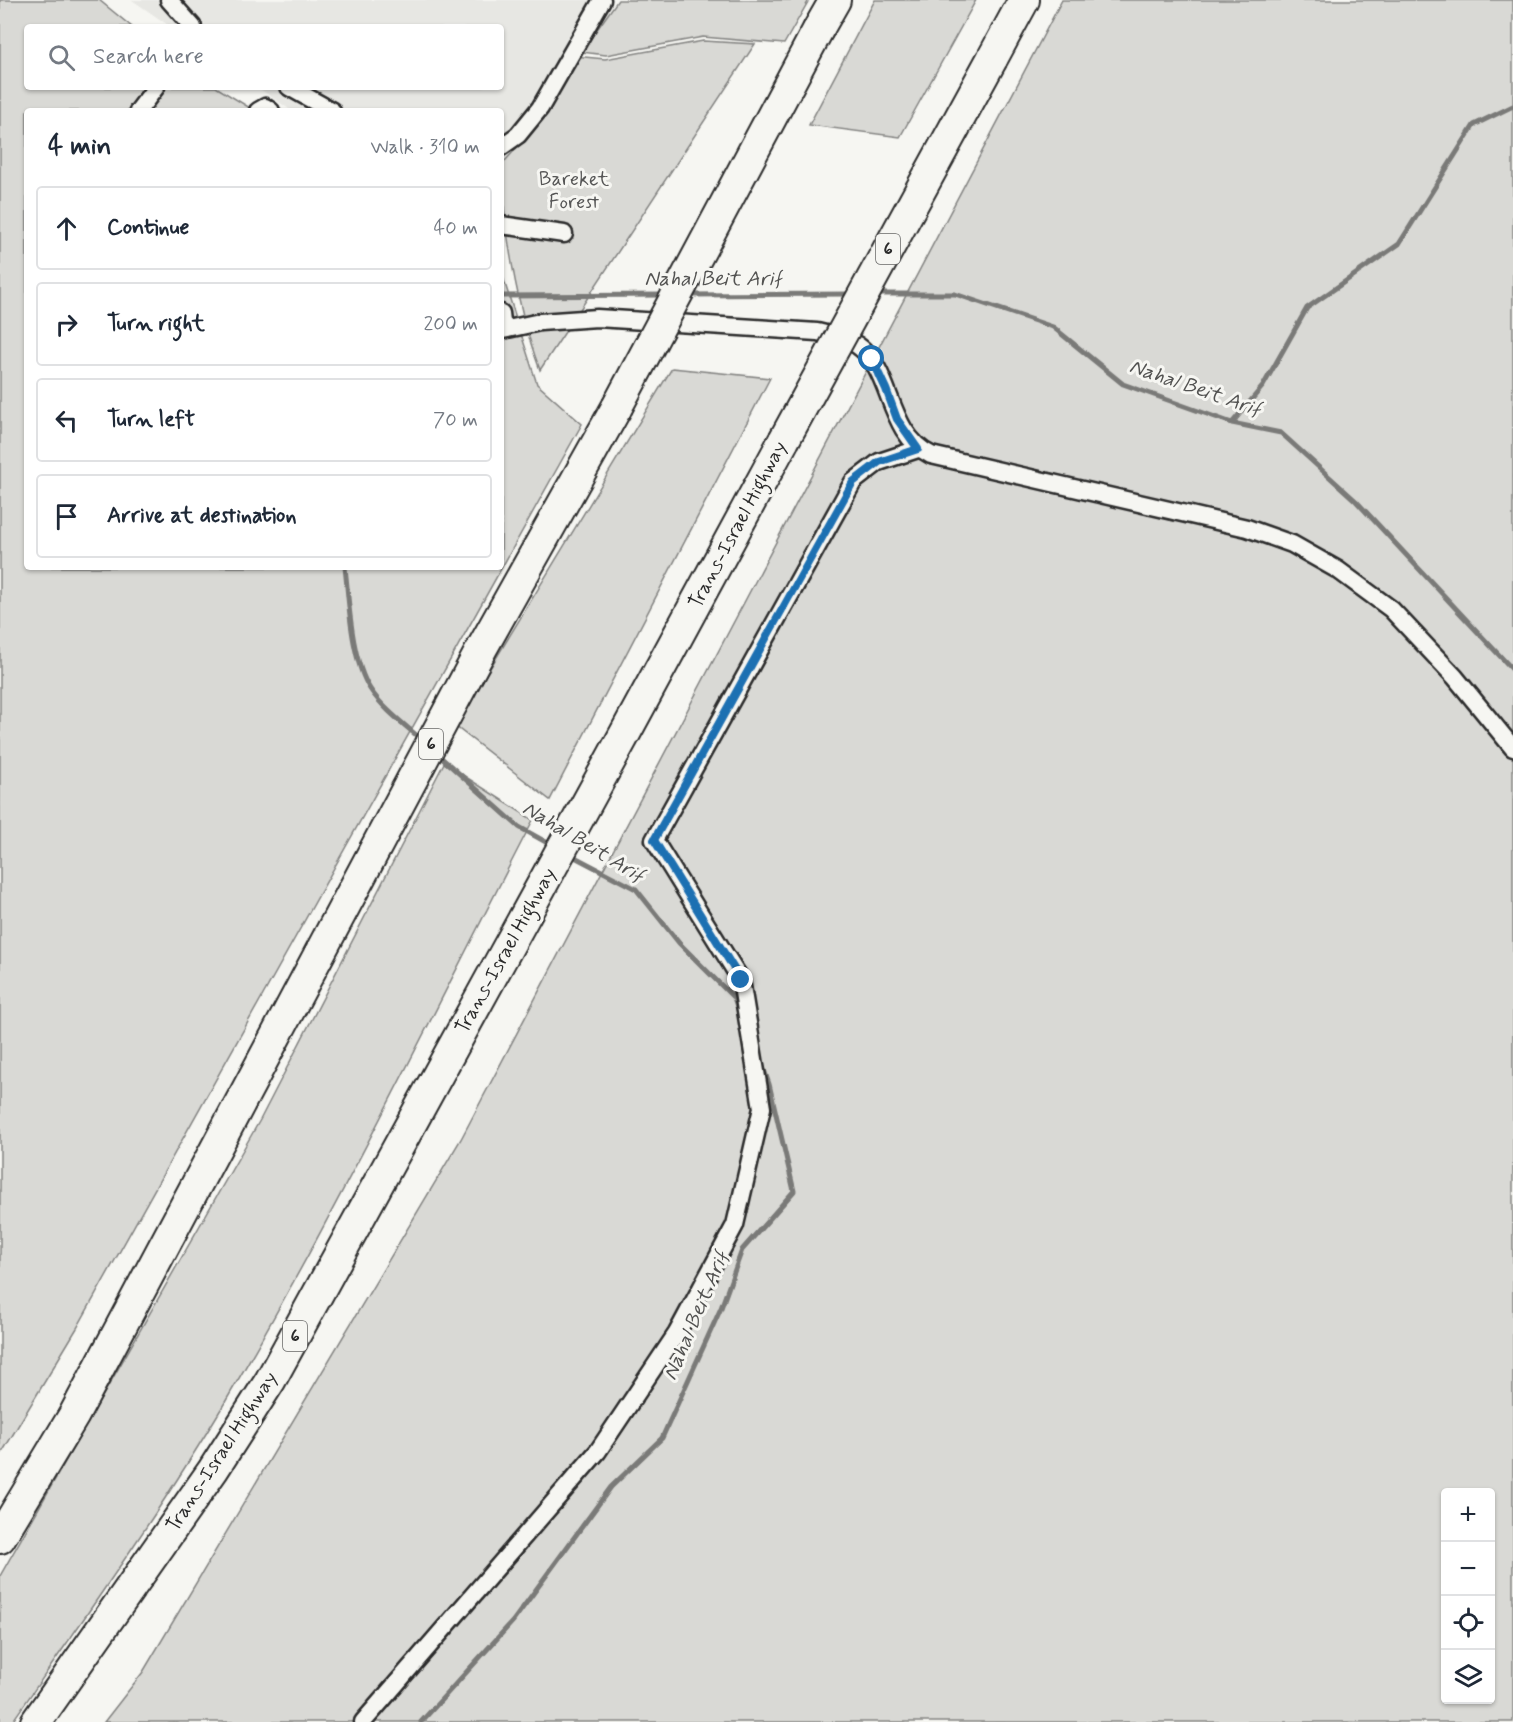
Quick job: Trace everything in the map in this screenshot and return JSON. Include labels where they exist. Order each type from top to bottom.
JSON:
[{"type":"highway","name":"6","points":[[0,1538],[74,1415],[482,648],[617,408],[835,0]]},
{"type":"highway","name":"Trans-Israel Highway","points":[[36,1722],[213,1470],[270,1381],[1024,0]]},
{"type":"street","points":[[169,0],[190,24]]},
{"type":"street","points":[[504,145],[518,135],[534,116],[602,0]]},
{"type":"street","points":[[140,108],[154,90]]},
{"type":"street","points":[[294,90],[327,108]]},
{"type":"street","points":[[504,225],[564,234]]},
{"type":"street","points":[[504,330],[540,322],[597,318],[817,332],[840,337],[857,346],[872,359],[897,419],[918,449],[931,455],[1247,528],[1292,544],[1338,570],[1391,609],[1455,677],[1513,748]]},
{"type":"street","points":[[363,1722],[598,1451],[677,1333],[735,1225],[762,1108],[741,980],[654,840],[853,482],[879,462],[918,449]]},
{"type":"shaded area","points":[[132,0],[611,0],[574,56],[535,127],[504,161],[504,108],[288,108],[261,90],[504,90],[504,24],[167,24]]},
{"type":"green space","points":[[0,0],[99,0],[128,24],[24,24],[24,90],[221,90],[250,108],[24,108],[24,570],[500,570],[77,1328],[0,1456]]},
{"type":"green space","points":[[618,0],[809,0],[784,44],[703,37],[606,55],[581,52]]},
{"type":"green space","points":[[875,0],[976,0],[900,137],[809,125]]},
{"type":"green space","points":[[1062,0],[1513,0],[1513,1722],[104,1722],[143,1672],[461,1139]]},
{"type":"green space","name":"Bareket Forest","points":[[703,41],[755,44],[540,370],[526,328],[508,242],[504,207],[504,161],[535,127],[574,56],[605,59]]},
{"type":"green space","points":[[504,280],[537,384],[582,424],[504,564]]},
{"type":"green space","points":[[672,368],[770,378],[550,800],[455,726]]},
{"type":"green space","points":[[444,763],[533,820],[383,1114],[224,1404],[148,1525],[12,1722],[0,1722],[0,1576],[260,1120]]},
{"type":"waterway","points":[[1232,423],[1263,386],[1307,308],[1399,244],[1474,125],[1513,106]]},
{"type":"waterway","name":"Nahal Beit Arif","points":[[688,295],[852,294]]},
{"type":"waterway","name":"Nahal Beit Arif","points":[[874,294],[955,294],[1053,327],[1123,384],[1232,423],[1281,433],[1356,501],[1513,670]]},
{"type":"waterway","name":"Nahal Beit Arif","points":[[504,296],[666,295]]},
{"type":"waterway","name":"Nahal Beit Arif","points":[[345,570],[352,630],[364,677],[381,703],[423,741]]},
{"type":"waterway","name":"Nahal Beit Arif","points":[[436,753],[519,827],[553,846]]},
{"type":"waterway","name":"Nahal Beit Arif","points":[[569,854],[636,889],[679,943],[734,998],[739,1012]]},
{"type":"waterway","name":"Nahal Beit Arif","points":[[421,1722],[513,1621],[611,1487],[662,1438],[721,1308],[742,1250],[794,1191],[763,1067]]},
{"type":"route","points":[[741,980],[654,840],[853,482],[879,462],[918,449],[897,419],[872,359]]}]
